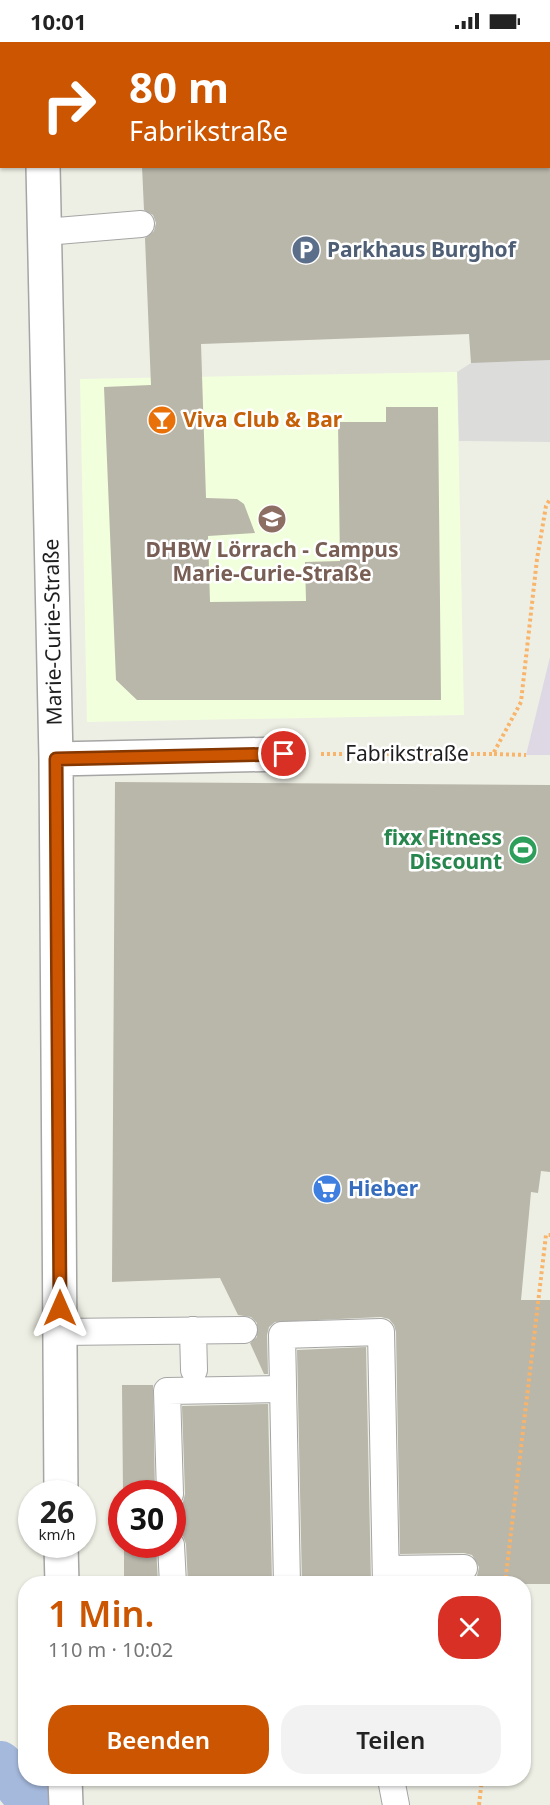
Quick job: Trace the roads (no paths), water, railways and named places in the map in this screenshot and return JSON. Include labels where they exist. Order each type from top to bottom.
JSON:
[{"type":"street","name":"Marie-Curie-Straße","points":[[43,168],[56,759],[61,1480]]},
{"type":"street","points":[[56,759],[284,754]]},
{"type":"street","points":[[61,1558],[62,1576]]},
{"type":"street","points":[[65,1786],[66,1805]]},
{"type":"lane","points":[[45,232],[141,224]]},
{"type":"lane","points":[[193,1330],[194,1370]]},
{"type":"lane","points":[[60,1332],[244,1330]]},
{"type":"lane","points":[[287,1576],[282,1335],[381,1332],[386,1576]]},
{"type":"lane","points":[[170,1480],[167,1391],[283,1389]]},
{"type":"lane","points":[[172,1558],[173,1576]]},
{"type":"lane","points":[[395,1576],[464,1568]]},
{"type":"lane","points":[[392,1786],[396,1805]]},
{"type":"waterway","points":[[0,1764],[18,1786]]},
{"type":"waterway","points":[[18,1786],[36,1805]]},
{"type":"place","name":"Parkhaus Burghof","points":[[306,250]]},
{"type":"place","name":"Viva Club & Bar","points":[[162,420]]},
{"type":"place","name":"DHBW Lörrach - Campus Marie-Curie-Straße","points":[[272,519]]},
{"type":"place","name":"fixx Fitness Discount","points":[[523,850]]},
{"type":"place","name":"Hieber","points":[[327,1189]]}]
